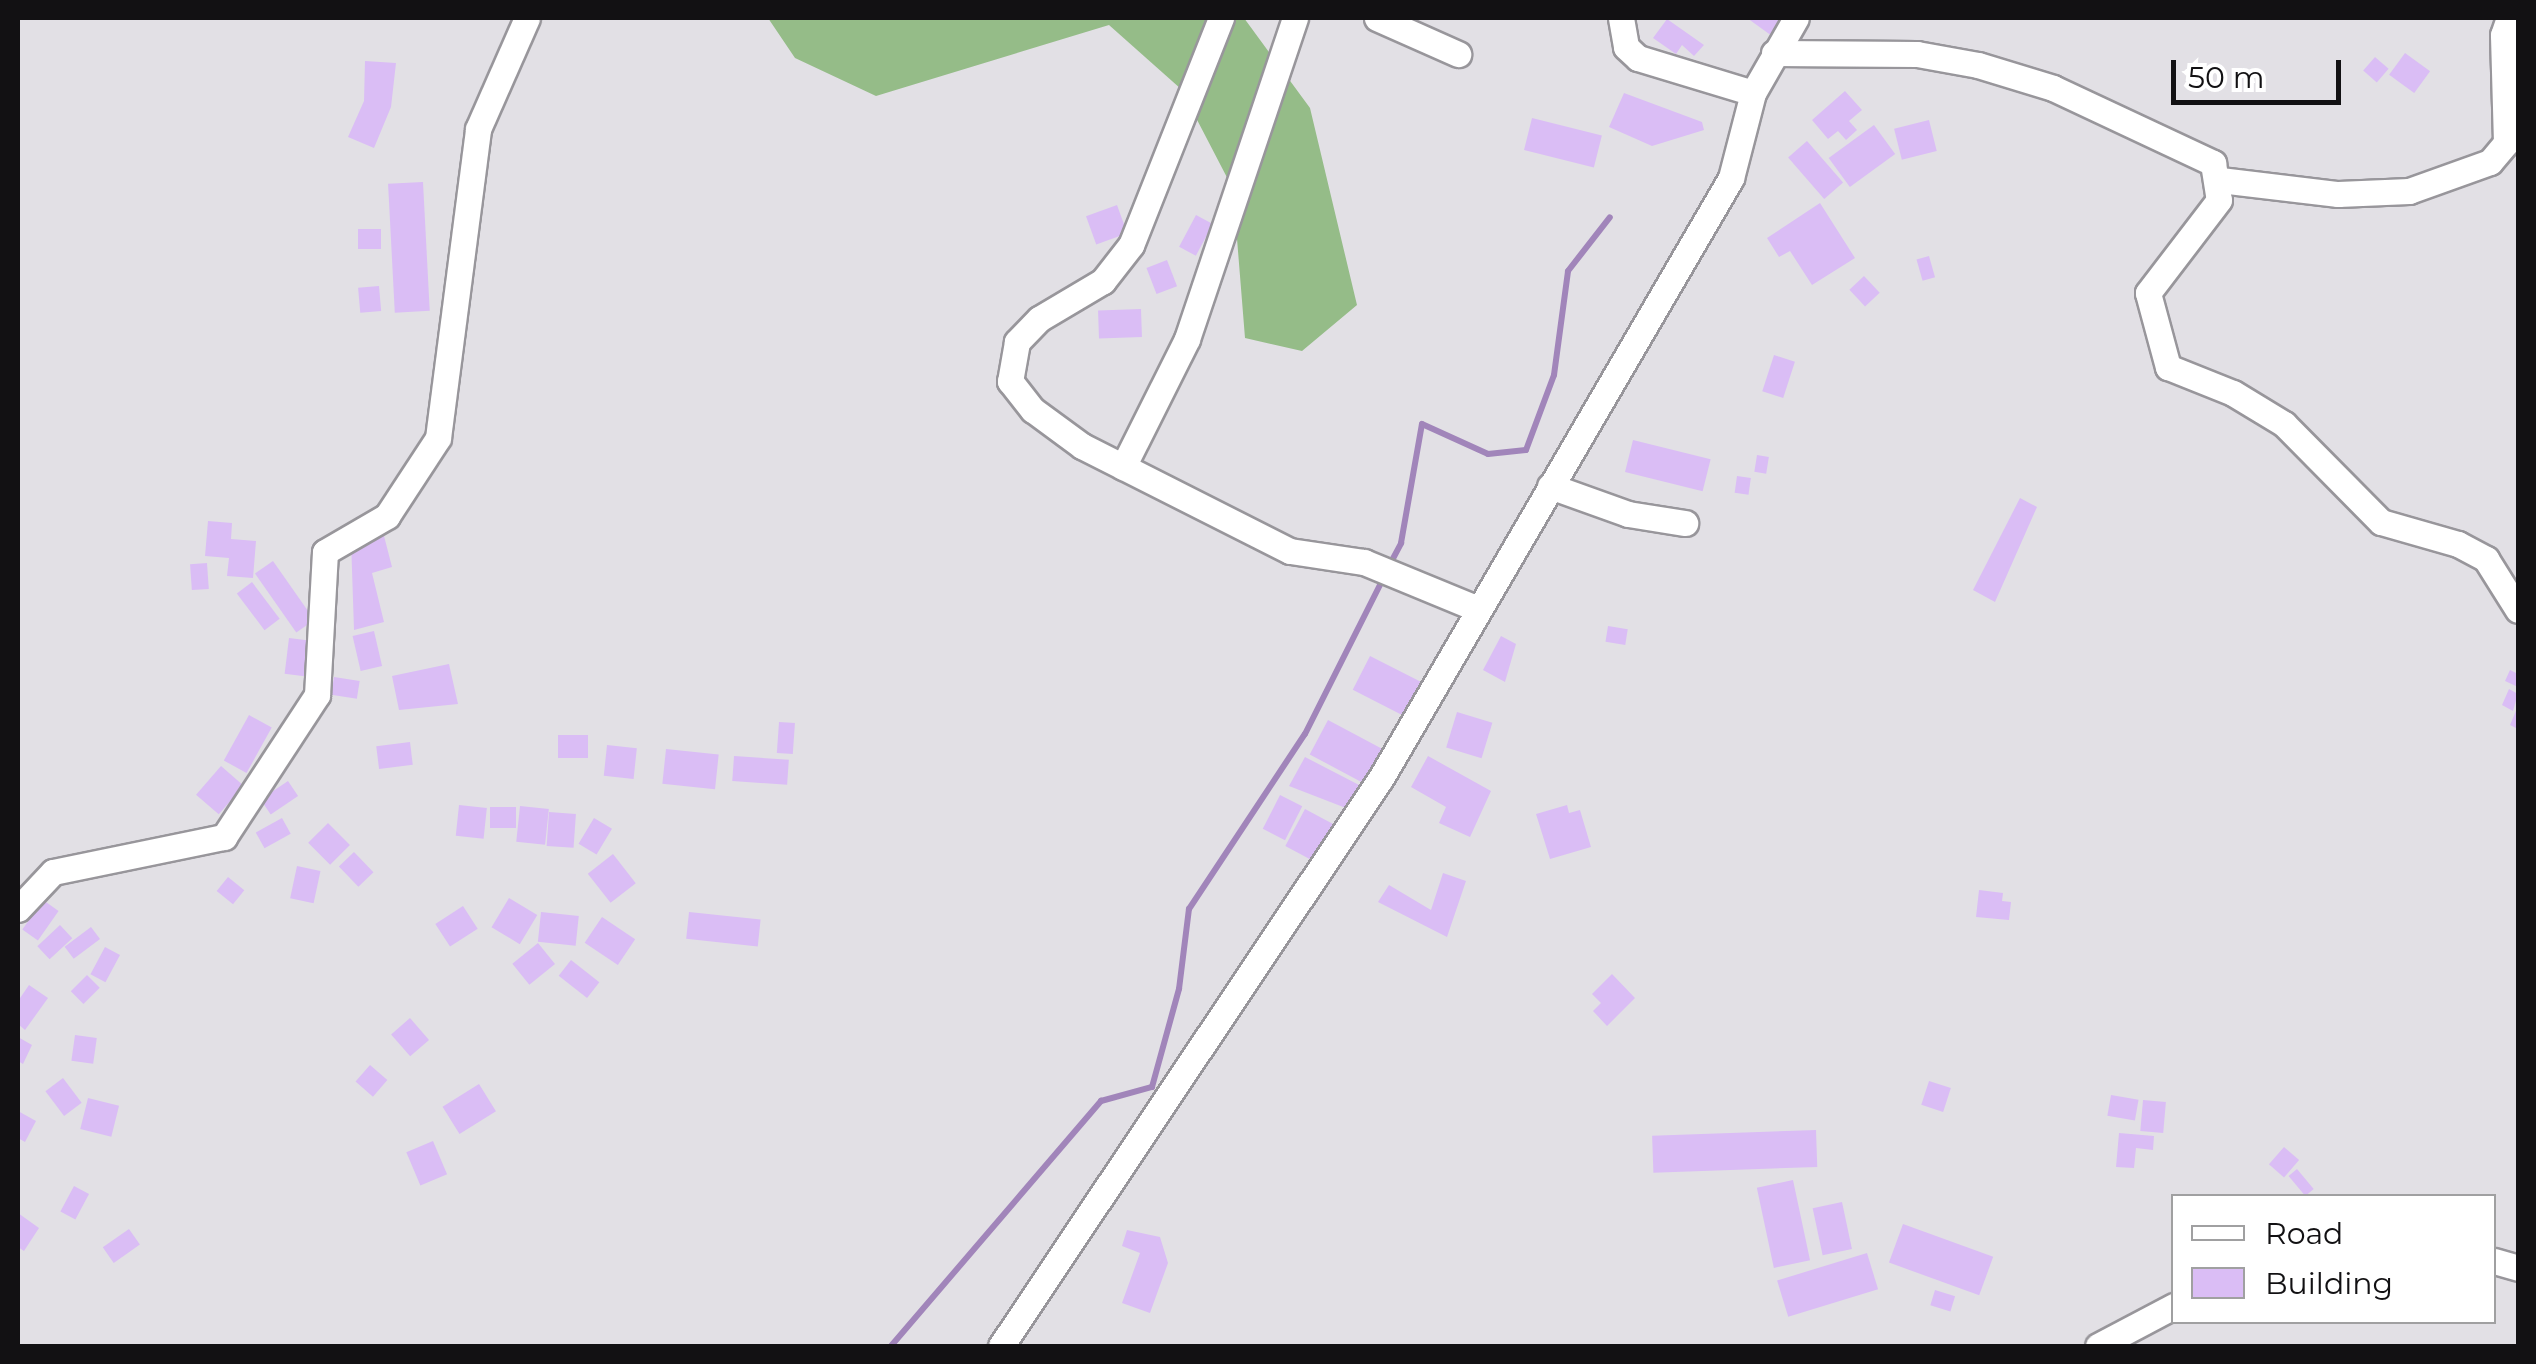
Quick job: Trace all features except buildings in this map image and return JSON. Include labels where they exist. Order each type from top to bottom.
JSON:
[{"type":"street","points":[[18,910],[53,872],[224,837],[316,694],[325,552],[387,516],[438,438],[478,130],[526,18]]},
{"type":"street","points":[[1221,18],[1131,245],[1104,280],[1039,319],[1017,342],[1010,381],[1033,410],[1124,467],[1290,551],[1364,562],[1478,609]]},
{"type":"street","points":[[1124,467],[1188,339],[1296,18]]},
{"type":"street","points":[[1377,18],[1458,54]]},
{"type":"street","points":[[1621,18],[1626,46],[1638,58],[1753,94]]},
{"type":"street","points":[[1001,1346],[1329,861],[1731,178],[1753,94],[1796,18]]},
{"type":"street","points":[[2220,180],[2338,194],[2409,191],[2490,162],[2506,144],[2503,34],[2509,18]]},
{"type":"street","points":[[1774,52],[1917,54],[1978,65],[2053,88],[2213,163],[2220,180],[2219,200],[2148,293],[2168,367],[2233,393],[2284,424],[2381,522],[2458,544],[2486,559],[2518,610]]},
{"type":"street","points":[[1550,486],[1628,514],[1685,523]]},
{"type":"street","points":[[2098,1346],[2171,1308]]},
{"type":"green space","points":[[768,18],[1244,18],[1310,108],[1357,305],[1302,351],[1245,338],[1233,189],[1181,89],[1109,25],[876,96],[795,58]]},
{"type":"waterway","points":[[1389,566],[1401,543],[1422,424],[1488,454],[1526,450],[1554,375],[1568,271],[1610,217]]},
{"type":"waterway","points":[[891,1346],[1101,1101],[1152,1087],[1179,989],[1189,909],[1305,734],[1384,577]]}]
